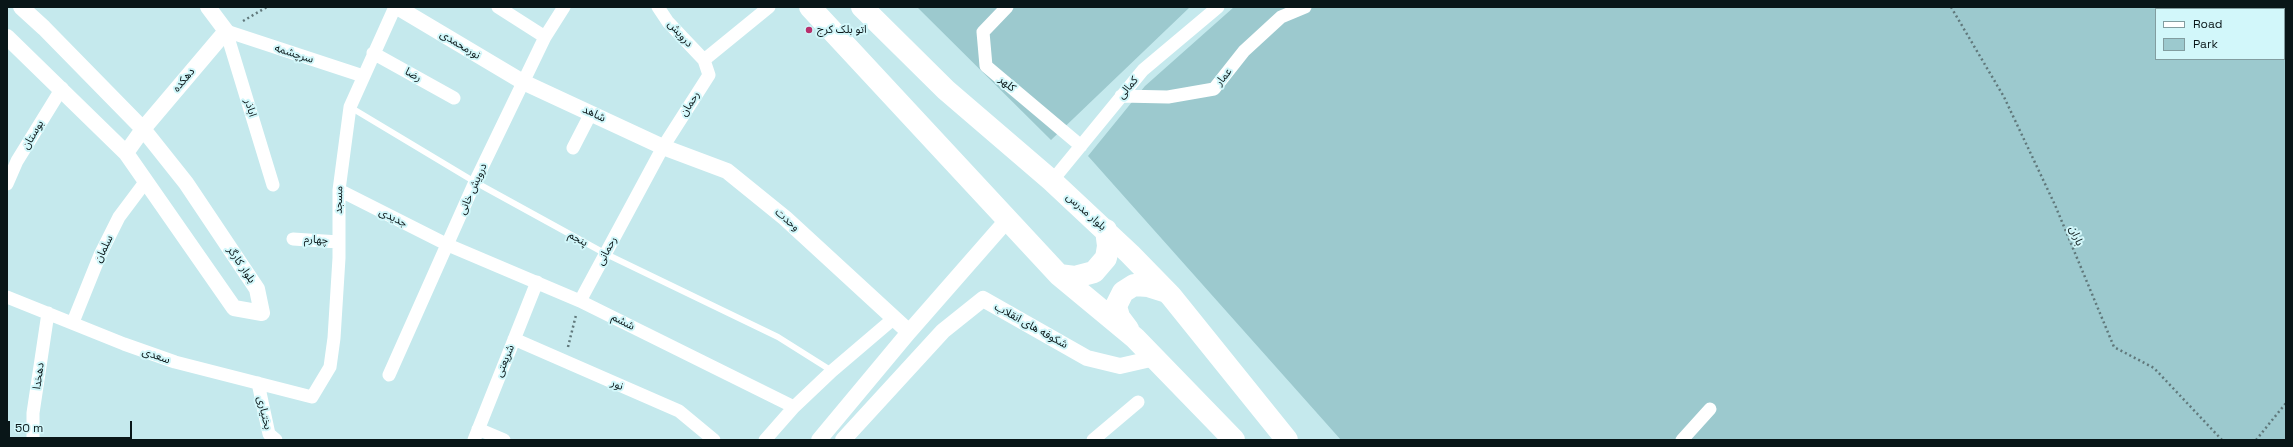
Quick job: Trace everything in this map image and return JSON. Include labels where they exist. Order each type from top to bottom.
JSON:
[{"type":"highway","points":[[810,7],[1059,275],[1135,338],[1234,440]]},
{"type":"highway","name":"بلوار مدرس","points":[[862,7],[946,90],[1052,181],[1106,230],[1167,292],[1287,440]]},
{"type":"highway","points":[[1059,275],[1075,277],[1094,272],[1106,258],[1108,246],[1106,230]]},
{"type":"highway","points":[[1135,338],[1119,317],[1116,306],[1123,292],[1134,286],[1148,286],[1167,292]]},
{"type":"street","name":"بلوار کارگر","points":[[7,36],[62,88],[126,153],[234,308],[262,313],[257,289],[186,183],[143,128],[60,43],[21,7]]},
{"type":"street","points":[[208,7],[226,31]]},
{"type":"street","name":"مسجد","points":[[312,397],[330,367],[334,338],[339,242],[338,190],[350,107],[373,53],[396,7]]},
{"type":"street","name":"نورمحمدی","points":[[396,7],[523,82]]},
{"type":"street","points":[[498,7],[545,37]]},
{"type":"street","name":"درویش خانی","points":[[389,375],[475,182],[545,37],[564,7]]},
{"type":"street","name":"درویش","points":[[658,7],[668,22],[704,60]]},
{"type":"street","points":[[704,60],[769,7]]},
{"type":"street","name":"کلهر","points":[[1007,7],[983,32],[986,66],[1081,146]]},
{"type":"street","name":"کمالی","points":[[1052,181],[1143,70],[1218,7]]},
{"type":"street","name":"عمار","points":[[1122,96],[1168,97],[1214,89],[1244,51],[1281,17],[1305,7]]},
{"type":"street","name":"دهکده","points":[[126,153],[143,128],[226,31]]},
{"type":"street","name":"سرچشمه","points":[[226,31],[363,76]]},
{"type":"street","name":"اباذر","points":[[226,31],[273,185]]},
{"type":"street","name":"رضا","points":[[373,53],[454,98]]},
{"type":"street","name":"رحمان","points":[[663,147],[709,75],[704,60]]},
{"type":"street","name":"شاهد","points":[[523,82],[663,147]]},
{"type":"street","name":"بوستان","points":[[7,184],[12,157],[62,88]]},
{"type":"street","points":[[573,148],[591,113]]},
{"type":"street","name":"رحمانی","points":[[580,301],[663,147]]},
{"type":"street","name":"وحدت","points":[[663,147],[727,171],[786,218],[893,319]]},
{"type":"street","name":"سلمان","points":[[73,322],[100,255],[119,217],[146,181]]},
{"type":"street","name":"جدیدی","points":[[338,190],[448,245]]},
{"type":"street","points":[[819,440],[909,332],[1008,219]]},
{"type":"street","name":"چهارم","points":[[293,239],[339,242]]},
{"type":"street","name":"ششم","points":[[448,245],[580,301],[794,407]]},
{"type":"street","name":"شریعتی","points":[[476,435],[537,282]]},
{"type":"street","name":"سعدی","points":[[7,297],[73,322],[124,344],[175,362],[312,397]]},
{"type":"street","name":"شکوفه های انقلاب","points":[[843,440],[943,331],[982,299],[1087,358],[1120,366],[1155,358]]},
{"type":"street","name":"دهخدا","points":[[33,440],[34,413],[48,313]]},
{"type":"street","points":[[765,440],[794,407],[832,371],[893,319],[909,332]]},
{"type":"street","name":"نور","points":[[514,339],[679,411],[714,440]]},
{"type":"street","name":"بختیاری","points":[[258,383],[269,434],[276,440]]},
{"type":"street","points":[[1093,440],[1138,402]]},
{"type":"street","points":[[1682,440],[1710,409]]},
{"type":"street","points":[[476,435],[504,440]]},
{"type":"lane","name":"پنجم","points":[[350,107],[475,182],[606,254],[778,337],[832,371]]},
{"type":"path","points":[[226,31],[267,7]]},
{"type":"path","name":"باران","points":[[1951,7],[2004,97],[2055,205],[2114,347],[2154,368],[2222,440]]},
{"type":"path","points":[[564,361],[580,301]]},
{"type":"path","points":[[2256,440],[2286,403]]},
{"type":"green space","points":[[917,7],[1190,7],[1051,140]]},
{"type":"green space","points":[[1234,7],[2286,7],[2286,440],[1341,440],[1088,156],[1145,86]]},
{"type":"place","name":"اتو بلک کرج","points":[[809,30]]}]
